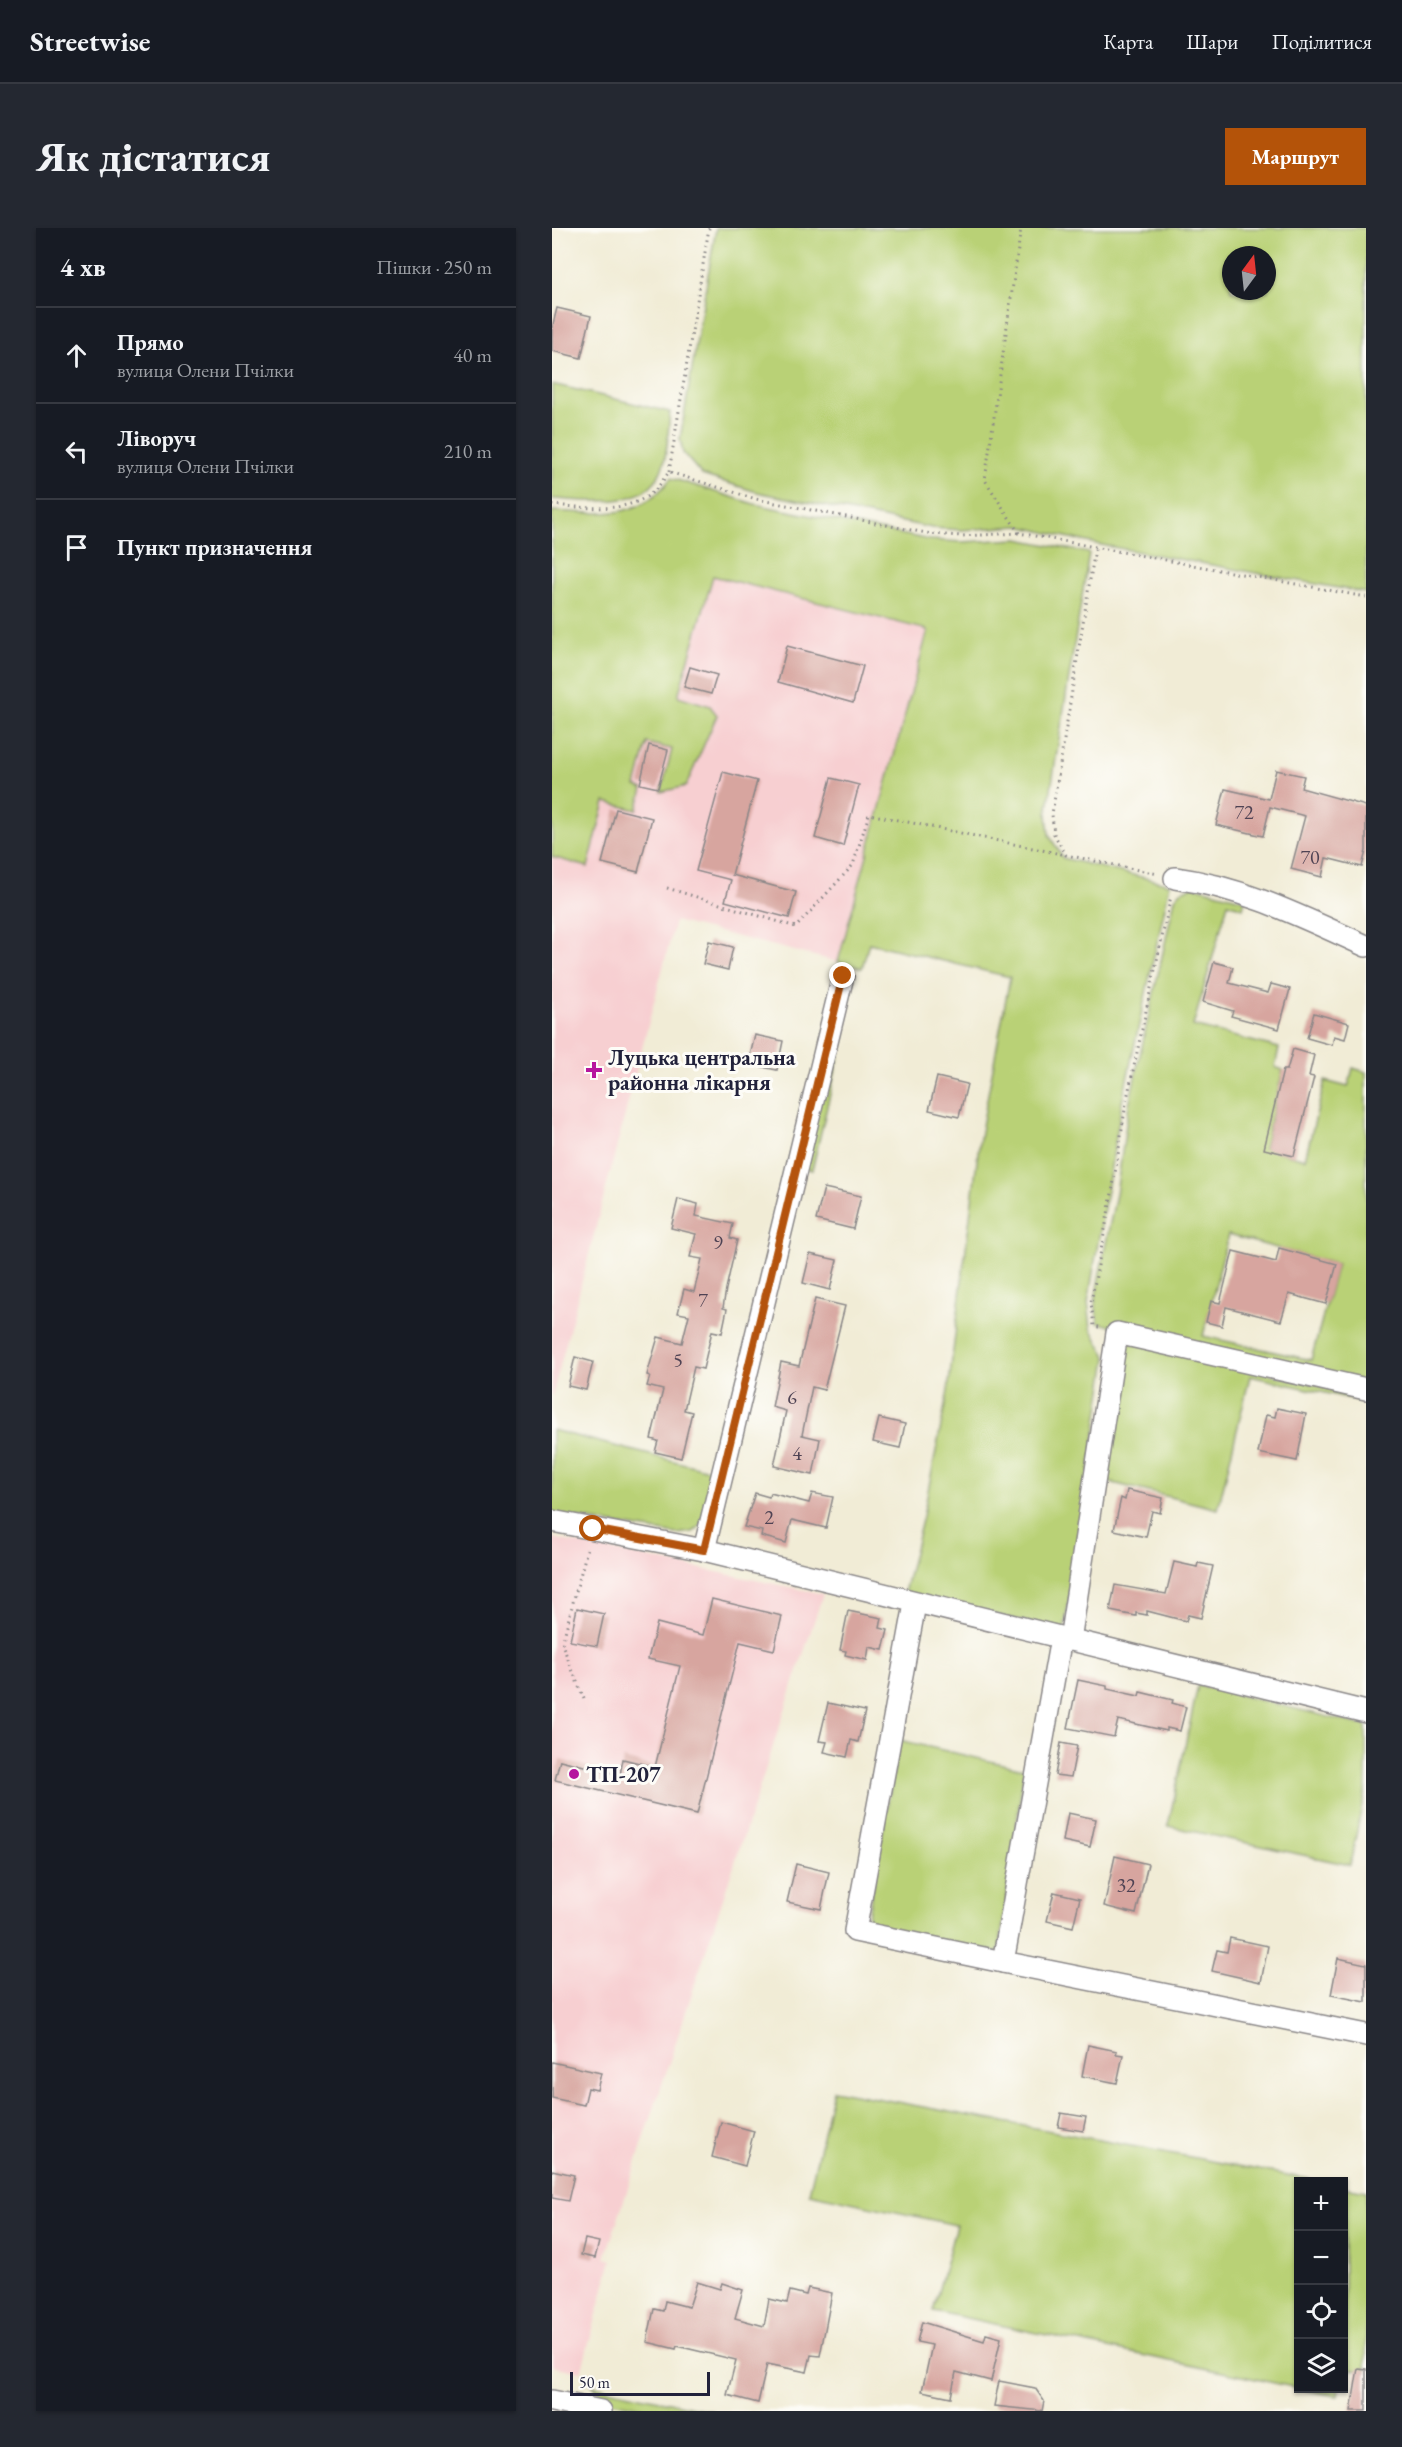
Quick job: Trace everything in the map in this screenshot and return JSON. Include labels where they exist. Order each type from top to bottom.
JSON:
[{"type":"street","points":[[1175,878],[1208,882],[1268,902],[1366,946]]},
{"type":"street","points":[[704,1550],[843,976]]},
{"type":"street","points":[[1003,1962],[1065,1639],[1117,1333],[1366,1389]]},
{"type":"street","points":[[552,1521],[704,1550],[915,1604],[1366,1712]]},
{"type":"street","points":[[915,1604],[855,1931],[1366,2035]]},
{"type":"street","points":[[552,2400],[601,2411]]},
{"type":"path","points":[[552,505],[610,508],[637,502],[654,492],[669,472],[709,228]]},
{"type":"path","points":[[1019,533],[985,480],[1021,228]]},
{"type":"path","points":[[669,472],[756,499],[931,534],[962,536],[1019,533],[1095,549],[1366,597]]},
{"type":"path","points":[[1066,855],[1054,834],[1052,814],[1095,549]]},
{"type":"path","points":[[667,888],[796,927],[853,865],[868,814],[1175,878],[1126,1103],[1112,1193],[1091,1302],[1094,1326],[1117,1333]]},
{"type":"path","points":[[584,1699],[562,1644],[593,1529]]},
{"type":"shaded area","name":"Луцька центральна районна лікарня","points":[[552,535],[928,630],[838,962],[675,921],[552,1397]]},
{"type":"shaded area","points":[[552,1538],[823,1594],[605,2258],[612,2260],[581,2372],[552,2366]]},
{"type":"green space","points":[[716,228],[1366,228],[1366,593],[1096,544],[1019,526],[962,530],[932,528],[757,492],[702,475],[683,453],[680,439]]},
{"type":"green space","points":[[552,384],[670,412],[665,458],[661,471],[653,484],[628,498],[597,501],[552,499]]},
{"type":"green space","points":[[671,478],[754,504],[930,540],[962,542],[1018,539],[1089,553],[1047,814],[1049,835],[1063,858],[1170,884],[1122,1102],[1088,1302],[1091,1328],[1107,1358],[1064,1631],[904,1593],[923,1516],[948,1391],[980,1137],[1010,977],[869,943],[862,968],[838,962],[928,630],[713,576],[678,696],[710,706],[717,715],[686,786],[661,792],[672,749],[647,743],[636,786],[643,789],[637,810],[605,802],[588,867],[552,857],[552,511],[618,512],[645,502]]},
{"type":"green space","points":[[1193,886],[1245,900],[1243,908],[1228,903],[1193,1026],[1279,1048],[1275,1067],[1283,1070],[1264,1148],[1305,1159],[1325,1081],[1348,1087],[1353,1068],[1366,1072],[1366,1384],[1098,1323],[1095,1302],[1116,1194],[1129,1104],[1175,898],[1181,891]],"holes":[[[1228,1235],[1337,1264],[1311,1360],[1203,1336]]]},
{"type":"green space","points":[[834,1032],[844,1035],[812,1170],[801,1167]]},
{"type":"green space","points":[[1123,1341],[1366,1396],[1366,1402],[1250,1376],[1218,1509],[1101,1480]]},
{"type":"green space","points":[[552,1430],[717,1472],[700,1526],[693,1532],[677,1534],[552,1514]]},
{"type":"green space","points":[[1198,1685],[1366,1726],[1366,1787],[1350,1865],[1168,1826]]},
{"type":"green space","points":[[899,1740],[1024,1769],[999,1953],[866,1926]]},
{"type":"green space","points":[[833,2090],[1297,2177],[1294,2177],[1294,2387],[933,2311],[956,2225],[809,2193]]},
{"type":"green space","points":[[1348,2188],[1366,2191],[1366,2372],[1348,2369]]},
{"type":"green space","points":[[593,2386],[712,2411],[658,2411],[607,2400]]},
{"type":"green space","points":[[1322,2393],[1338,2393],[1338,2396]]},
{"type":"building","points":[[557,308],[591,316],[581,358],[552,351],[552,328]]},
{"type":"building","points":[[787,646],[863,666],[853,703],[778,682]]},
{"type":"building","points":[[690,667],[717,675],[711,694],[684,687]]},
{"type":"building","points":[[649,745],[668,750],[658,788],[640,784]]},
{"type":"building","points":[[1276,770],[1304,776],[1301,788],[1366,806],[1366,851],[1362,867],[1326,858],[1322,877],[1291,869],[1305,816],[1270,807],[1263,836],[1216,825],[1225,789],[1269,799]]},
{"type":"building","points":[[723,772],[757,781],[732,875],[796,892],[789,918],[725,901],[731,880],[696,871]]},
{"type":"building","points":[[831,778],[859,785],[843,846],[815,838]]},
{"type":"building","points":[[616,809],[652,818],[638,872],[602,863]]},
{"type":"building","points":[[709,941],[733,947],[728,970],[703,964]]},
{"type":"building","points":[[1214,962],[1233,967],[1229,983],[1268,993],[1271,984],[1290,989],[1279,1029],[1231,1016],[1233,1011],[1203,1002]]},
{"type":"building","points":[[1314,1013],[1349,1023],[1345,1039],[1334,1036],[1332,1045],[1307,1038]]},
{"type":"building","points":[[755,1035],[783,1041],[777,1070],[748,1064]]},
{"type":"building","points":[[1293,1049],[1314,1055],[1309,1076],[1314,1077],[1294,1156],[1264,1149],[1283,1070],[1287,1070]]},
{"type":"building","points":[[937,1077],[967,1084],[959,1117],[929,1110]]},
{"type":"building","points":[[824,1188],[861,1196],[853,1229],[816,1220]]},
{"type":"building","points":[[678,1199],[698,1204],[696,1216],[733,1224],[730,1238],[737,1240],[726,1289],[723,1308],[727,1309],[722,1333],[712,1331],[703,1369],[694,1367],[684,1410],[692,1412],[681,1458],[655,1452],[658,1441],[651,1439],[663,1390],[647,1386],[650,1376],[647,1375],[658,1337],[682,1343],[689,1315],[678,1313],[684,1289],[694,1292],[702,1259],[690,1257],[696,1234],[671,1228]]},
{"type":"building","points":[[1279,1248],[1337,1264],[1326,1304],[1289,1294],[1281,1321],[1226,1307],[1222,1326],[1206,1322],[1211,1301],[1220,1303],[1233,1251],[1276,1262]]},
{"type":"building","points":[[810,1254],[837,1260],[830,1290],[803,1283]]},
{"type":"building","points":[[815,1299],[845,1306],[824,1390],[812,1387],[802,1435],[820,1439],[813,1475],[774,1466],[786,1411],[772,1407],[781,1362],[799,1366]]},
{"type":"building","points":[[575,1357],[593,1362],[586,1390],[568,1386]]},
{"type":"building","points":[[1277,1408],[1306,1414],[1297,1461],[1258,1453],[1266,1415],[1275,1417]]},
{"type":"building","points":[[879,1418],[905,1424],[900,1448],[873,1442]]},
{"type":"building","points":[[1127,1490],[1163,1498],[1160,1513],[1152,1511],[1146,1537],[1114,1530],[1121,1498],[1125,1500]]},
{"type":"building","points":[[755,1493],[769,1497],[770,1493],[809,1503],[812,1493],[833,1497],[826,1528],[792,1520],[786,1543],[761,1536],[762,1531],[744,1527]]},
{"type":"building","points":[[1174,1562],[1197,1567],[1198,1563],[1213,1566],[1201,1618],[1188,1615],[1186,1621],[1147,1611],[1147,1615],[1136,1613],[1136,1616],[1110,1611],[1115,1585],[1166,1594]]},
{"type":"building","points":[[712,1599],[782,1616],[774,1650],[740,1642],[697,1814],[555,1780],[560,1760],[620,1775],[623,1759],[655,1767],[680,1666],[648,1659],[657,1623],[703,1635]]},
{"type":"building","points":[[577,1608],[604,1614],[597,1646],[570,1641]]},
{"type":"building","points":[[848,1611],[882,1618],[880,1628],[888,1630],[883,1650],[869,1647],[867,1660],[845,1655],[846,1651],[840,1650]]},
{"type":"building","points":[[1078,1680],[1139,1696],[1140,1692],[1173,1700],[1172,1703],[1186,1707],[1180,1731],[1167,1728],[1167,1731],[1118,1720],[1114,1737],[1068,1728]]},
{"type":"building","points":[[828,1703],[865,1711],[858,1742],[851,1740],[847,1757],[824,1752],[827,1742],[819,1741]]},
{"type":"building","points":[[1061,1743],[1077,1746],[1071,1777],[1055,1775]]},
{"type":"building","points":[[1068,1813],[1096,1819],[1090,1847],[1063,1841]]},
{"type":"building","points":[[1115,1856],[1148,1864],[1136,1914],[1104,1906]]},
{"type":"building","points":[[796,1864],[829,1872],[821,1909],[787,1902]]},
{"type":"building","points":[[1054,1892],[1080,1898],[1073,1927],[1047,1921]]},
{"type":"building","points":[[1230,1938],[1268,1946],[1261,1982],[1212,1971],[1217,1950],[1227,1952]]},
{"type":"building","points":[[1338,1958],[1366,1964],[1366,2002],[1331,1995]]},
{"type":"building","points":[[1088,2045],[1117,2051],[1116,2054],[1123,2055],[1117,2083],[1082,2076]]},
{"type":"building","points":[[552,2062],[601,2073],[597,2090],[588,2088],[584,2105],[552,2098]]},
{"type":"building","points":[[1061,2113],[1086,2117],[1083,2131],[1058,2127]]},
{"type":"building","points":[[721,2122],[754,2131],[745,2166],[712,2157]]},
{"type":"building","points":[[552,2170],[574,2175],[568,2201],[552,2198]]},
{"type":"building","points":[[585,2239],[599,2242],[595,2258],[581,2255]]},
{"type":"building","points":[[697,2282],[720,2289],[722,2283],[743,2290],[735,2318],[764,2326],[769,2299],[787,2303],[790,2291],[806,2295],[808,2288],[832,2293],[820,2356],[811,2355],[807,2372],[767,2364],[758,2403],[727,2395],[736,2360],[677,2346],[676,2349],[647,2342],[654,2309],[663,2311],[665,2301],[689,2307]]},
{"type":"building","points":[[922,2322],[984,2341],[986,2334],[1001,2338],[991,2381],[956,2372],[951,2397],[922,2391],[932,2345],[917,2342]]},
{"type":"building","points":[[1358,2368],[1366,2369],[1366,2411],[1351,2411]]},
{"type":"building","points":[[999,2381],[1035,2388],[1044,2401],[1042,2411],[994,2406]]},
{"type":"place","name":"Луцька центральна районна лікарня","points":[[594,1070]]},
{"type":"place","name":"ТП-207","points":[[574,1774]]},
{"type":"route","points":[[593,1529],[704,1550],[843,976]]}]
